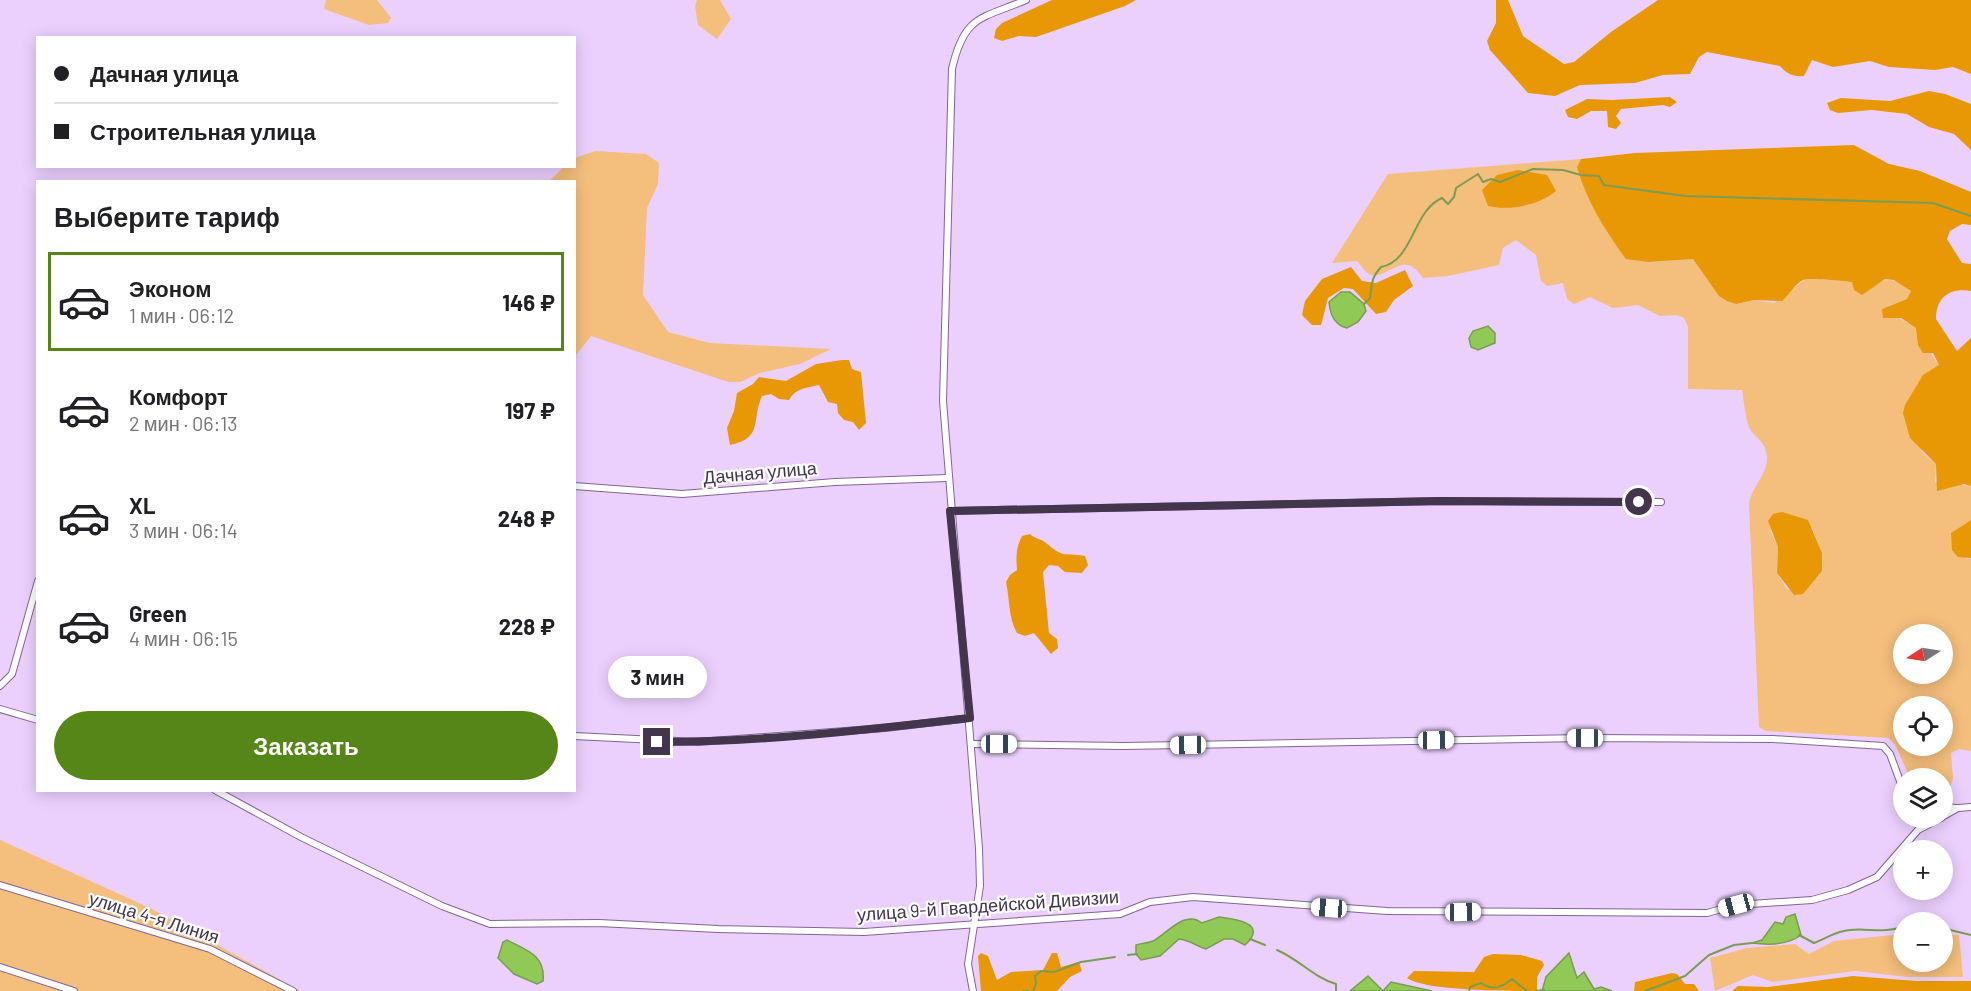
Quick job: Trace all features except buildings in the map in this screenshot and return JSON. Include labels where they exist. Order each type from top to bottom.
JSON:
[{"type":"street","points":[[973,991],[968,964],[980,886],[980,858],[970,718],[947,477],[942,381],[952,69],[957,45],[964,32],[974,22],[1026,0]]},
{"type":"street","name":"Дачная улица","points":[[576,486],[682,494],[834,482],[947,477]]},
{"type":"street","points":[[950,511],[1441,501],[1661,502]]},
{"type":"street","points":[[0,686],[12,674],[36,588]]},
{"type":"street","points":[[0,709],[36,719]]},
{"type":"street","points":[[576,736],[696,742],[885,728],[970,718]]},
{"type":"street","points":[[972,744],[1123,746],[1459,739],[1773,739],[1883,746],[1890,754],[1895,768]]},
{"type":"street","name":"улица 9-й Гвардейской Дивизии","points":[[219,792],[300,837],[442,906],[490,924],[599,922],[718,929],[864,932],[955,927],[1120,914],[1150,902],[1193,897],[1387,911],[1707,913],[1736,905],[1812,900],[1848,890],[1877,877],[1922,828]]},
{"type":"street","name":"улица 9-й Гвардейской Дивизии","points":[[1953,811],[1971,807]]},
{"type":"street","points":[[1953,808],[1958,808]]},
{"type":"street","name":"улица 4-я Линия","points":[[0,885],[210,949],[293,991]]},
{"type":"street","points":[[0,967],[74,991]]},
{"type":"shaded area","points":[[326,0],[377,0],[391,18],[388,23],[369,25],[324,9]]},
{"type":"shaded area","points":[[697,0],[720,0],[731,19],[717,39],[698,25],[695,6]]},
{"type":"shaded area","points":[[1052,0],[1136,0],[1125,6],[1036,37],[1019,36],[1002,41],[994,38],[996,29],[1002,23]]},
{"type":"shaded area","points":[[1496,0],[1508,0],[1523,36],[1564,64],[1574,62],[1611,32],[1658,0],[1971,0],[1971,74],[1953,67],[1935,70],[1889,67],[1870,61],[1833,67],[1812,60],[1804,76],[1797,76],[1788,73],[1780,66],[1707,52],[1699,57],[1690,74],[1663,75],[1635,83],[1580,85],[1555,96],[1528,93],[1490,50],[1487,41],[1496,23]]},
{"type":"shaded area","points":[[1929,91],[1945,94],[1971,104],[1971,150],[1954,134],[1929,127],[1907,114],[1872,110],[1838,113],[1830,110],[1827,103],[1841,98],[1890,101]]},
{"type":"shaded area","points":[[1670,97],[1677,102],[1670,107],[1663,105],[1621,109],[1616,116],[1621,123],[1616,129],[1608,127],[1607,111],[1591,111],[1577,119],[1568,117],[1565,110],[1587,99]]},
{"type":"shaded area","points":[[1854,145],[1889,164],[1920,171],[1971,192],[1971,225],[1962,224],[1950,231],[1947,239],[1962,263],[1971,264],[1971,291],[1963,290],[1946,295],[1939,305],[1936,319],[1957,351],[1971,338],[1971,486],[1964,484],[1937,491],[1936,464],[1910,438],[1903,413],[1905,405],[1923,375],[1939,365],[1933,353],[1923,353],[1918,345],[1916,328],[1901,318],[1883,318],[1882,309],[1907,299],[1911,291],[1894,280],[1885,279],[1862,295],[1854,290],[1852,282],[1806,279],[1797,284],[1782,301],[1754,300],[1736,304],[1727,301],[1719,296],[1693,259],[1648,262],[1626,259],[1597,215],[1577,167],[1581,159],[1635,153]]},
{"type":"shaded area","points":[[595,151],[646,154],[659,163],[658,184],[647,208],[643,295],[668,332],[710,343],[831,349],[800,364],[760,373],[740,382],[728,382],[591,336],[576,355],[576,180],[550,180],[563,168],[576,168],[576,158]]},
{"type":"shaded area","points":[[1581,159],[1577,167],[1648,262],[1693,259],[1714,288],[1736,304],[1754,300],[1774,303],[1807,278],[1876,284],[1890,280],[1899,282],[1911,291],[1907,299],[1882,309],[1917,328],[1919,337],[1939,365],[1907,407],[1922,452],[1936,464],[1935,482],[1971,486],[1971,520],[1951,533],[1967,559],[1971,558],[1971,751],[1959,749],[1953,752],[1953,696],[1893,696],[1893,742],[1888,738],[1766,731],[1759,727],[1749,505],[1766,464],[1766,452],[1765,447],[1749,427],[1742,390],[1688,389],[1688,327],[1684,318],[1677,315],[1660,316],[1638,305],[1613,308],[1590,297],[1574,304],[1567,299],[1563,283],[1547,286],[1541,281],[1536,255],[1516,240],[1503,248],[1499,265],[1448,276],[1423,278],[1417,270],[1405,264],[1374,276],[1367,273],[1357,261],[1332,263],[1388,174]],"holes":[[[1812,528],[1822,553],[1822,571],[1803,594],[1787,589],[1777,573],[1778,547],[1770,530]]]},
{"type":"shaded area","points":[[1518,170],[1547,175],[1556,191],[1524,206],[1506,208],[1488,206],[1482,190],[1497,175]]},
{"type":"shaded area","points":[[1351,267],[1362,281],[1376,283],[1405,270],[1413,286],[1394,300],[1386,312],[1376,314],[1353,289],[1344,288],[1328,298],[1321,325],[1312,325],[1302,315],[1305,301],[1322,279]]},
{"type":"shaded area","points":[[1341,292],[1350,292],[1364,304],[1366,311],[1358,322],[1347,328],[1336,322],[1329,302]]},
{"type":"shaded area","points":[[1488,326],[1495,333],[1495,343],[1478,350],[1471,347],[1469,338],[1473,331]]},
{"type":"shaded area","points":[[849,360],[852,369],[861,372],[866,423],[859,430],[853,422],[844,420],[838,413],[837,404],[828,402],[819,385],[798,391],[789,400],[779,399],[771,394],[762,396],[752,433],[741,442],[730,445],[727,428],[734,411],[737,393],[753,384],[759,377],[786,381],[816,364]]},
{"type":"shaded area","points":[[1782,512],[1808,520],[1822,553],[1822,571],[1803,594],[1794,595],[1777,573],[1778,547],[1768,521],[1773,514]]},
{"type":"shaded area","points":[[1971,520],[1971,558],[1958,557],[1952,550],[1951,533]]},
{"type":"shaded area","points":[[1030,534],[1061,553],[1085,556],[1088,565],[1082,573],[1065,572],[1058,566],[1049,565],[1043,572],[1049,633],[1057,639],[1058,648],[1051,654],[1034,633],[1025,636],[1017,633],[1011,615],[1006,582],[1017,570],[1017,552],[1022,536]]},
{"type":"shaded area","points":[[1900,756],[1951,756],[1952,768],[1906,768]]},
{"type":"shaded area","points":[[0,840],[150,908],[301,991],[0,991]]},
{"type":"shaded area","points":[[1795,914],[1801,935],[1784,942],[1752,943],[1762,940],[1775,922],[1783,924],[1786,917]]},
{"type":"shaded area","points":[[1219,917],[1241,921],[1252,927],[1251,938],[1245,945],[1233,939],[1224,939],[1206,949],[1179,939],[1160,956],[1141,960],[1136,954],[1136,945],[1155,940],[1184,920],[1196,920],[1202,923]]},
{"type":"shaded area","points":[[1893,935],[1893,972],[1953,972],[1953,935],[1959,935],[1963,977],[1908,977],[1855,971],[1773,982],[1753,975],[1715,991],[1710,958],[1747,948],[1795,944],[1809,954],[1834,941]]},
{"type":"shaded area","points":[[507,940],[538,959],[543,972],[543,981],[537,984],[514,974],[498,958],[503,942]]},
{"type":"shaded area","points":[[981,953],[988,956],[997,980],[1011,972],[1043,970],[1052,953],[1057,953],[1061,967],[1079,962],[1082,971],[1070,977],[1057,991],[981,991],[978,956]]},
{"type":"shaded area","points":[[1569,953],[1577,978],[1584,972],[1594,989],[1601,987],[1612,991],[1542,991],[1546,977]]},
{"type":"shaded area","points":[[1493,954],[1521,955],[1542,961],[1544,965],[1537,977],[1537,991],[1449,988],[1431,986],[1407,978],[1414,971],[1474,972],[1484,957]]},
{"type":"shaded area","points":[[1672,973],[1677,974],[1685,984],[1694,984],[1699,991],[1634,991],[1635,982]]},
{"type":"shaded area","points":[[1368,976],[1383,991],[1350,991]]},
{"type":"shaded area","points":[[1853,976],[1916,981],[1971,981],[1971,991],[1732,991],[1738,986],[1768,987]]},
{"type":"shaded area","points":[[1391,982],[1432,991],[1383,991]]},
{"type":"waterway","points":[[1364,304],[1370,298],[1375,275],[1381,267],[1392,263],[1400,256],[1424,213],[1442,198],[1448,204],[1454,197],[1456,188],[1478,174],[1483,182],[1491,179],[1500,182],[1533,169],[1563,170],[1581,175],[1599,176],[1604,185],[1685,196],[1933,203],[1971,216]]},
{"type":"waterway","points":[[1799,935],[1814,943],[1845,931],[1893,929]]},
{"type":"waterway","points":[[1953,931],[1971,935]]},
{"type":"waterway","points":[[1250,939],[1265,945]]},
{"type":"waterway","points":[[1645,991],[1685,976],[1709,955],[1734,945],[1752,943]]},
{"type":"waterway","points":[[1277,950],[1320,977],[1336,984],[1336,991]]},
{"type":"waterway","points":[[1128,955],[1137,954]]},
{"type":"waterway","points":[[1033,991],[1036,983],[1035,976],[1041,971],[1054,972],[1081,962],[1115,957]]},
{"type":"waterway","points":[[1469,991],[1470,987],[1481,983],[1489,987],[1497,987],[1512,979],[1527,991]]},
{"type":"waterway","points":[[1535,991],[1544,990]]},
{"type":"waterway","points":[[1023,991],[1028,991]]},
{"type":"route","points":[[657,742],[696,742],[885,728],[970,718],[950,511],[1441,501],[1639,502]]}]
